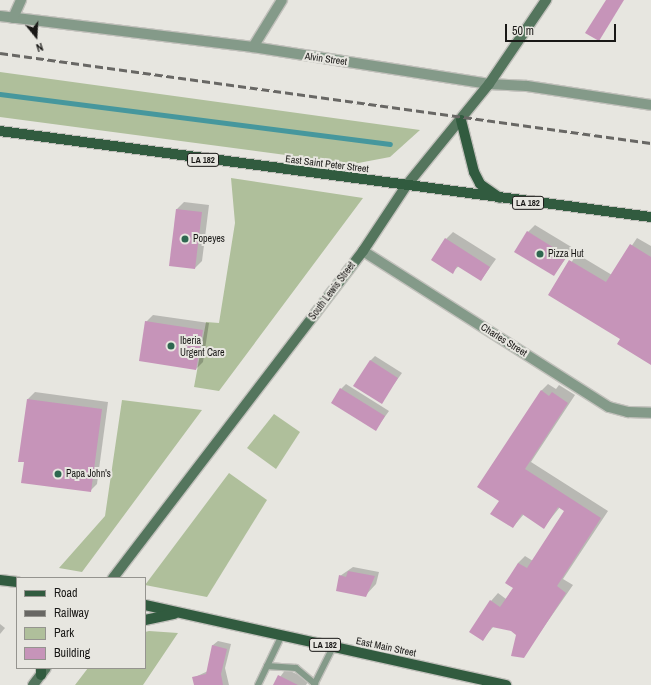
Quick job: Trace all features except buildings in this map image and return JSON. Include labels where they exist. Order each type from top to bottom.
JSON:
[{"type":"main road","name":"South Lewis Street","points":[[114,577],[363,251],[406,186],[489,84],[546,0]]},
{"type":"main road","points":[[461,120],[474,172],[480,184],[501,199]]},
{"type":"main road","name":"East Saint Peter Street","points":[[0,131],[501,199],[651,217]]},
{"type":"main road","name":"East Main Street","points":[[146,605],[506,685]]},
{"type":"main road","points":[[146,620],[180,613]]},
{"type":"main road","points":[[33,685],[43,670]]},
{"type":"street","points":[[13,18],[21,0]]},
{"type":"street","points":[[253,47],[282,0]]},
{"type":"street","name":"Alvin Street","points":[[0,16],[253,47],[489,84],[527,86],[651,105]]},
{"type":"street","name":"Charles Street","points":[[363,251],[609,407],[628,412],[651,413]]},
{"type":"lane","points":[[258,685],[282,635]]},
{"type":"lane","points":[[267,666],[296,668],[315,685],[333,647]]},
{"type":"green space","points":[[0,72],[420,130],[390,157],[353,164],[0,117]]},
{"type":"green space","points":[[231,178],[363,198],[219,391],[194,387],[206,322],[219,323],[235,223]]},
{"type":"green space","points":[[122,400],[202,410],[82,572],[59,568],[105,516]]},
{"type":"green space","points":[[274,414],[300,432],[276,469],[247,448]]},
{"type":"green space","points":[[229,473],[267,500],[207,597],[146,585]]},
{"type":"green space","points":[[146,632],[178,633],[143,685],[75,685],[87,669],[146,669]]},
{"type":"waterway","points":[[0,94],[390,144]]},
{"type":"railway","points":[[0,53],[651,143]]},
{"type":"place","name":"Popeyes","points":[[185,239]]},
{"type":"place","name":"Pizza Hut","points":[[540,254]]},
{"type":"place","name":"Iberia Urgent Care","points":[[171,346]]},
{"type":"place","name":"Papa John's","points":[[58,474]]}]
